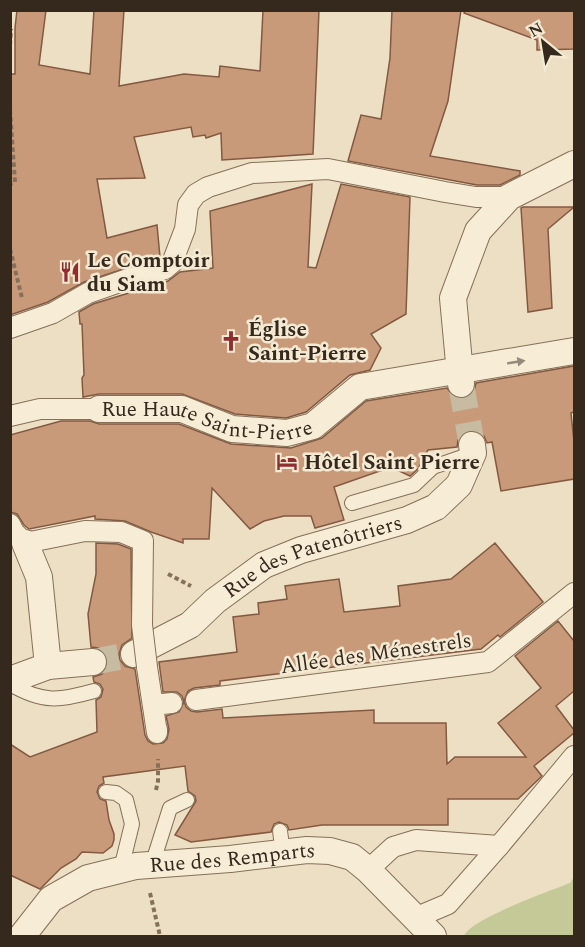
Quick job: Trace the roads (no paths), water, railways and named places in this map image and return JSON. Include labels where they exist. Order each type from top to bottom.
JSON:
[{"type":"street","points":[[460,378],[453,298],[478,231],[509,197],[574,164]]},
{"type":"street","points":[[19,325],[53,313],[88,293],[165,269],[172,263],[185,229],[188,205],[196,194],[208,187],[252,173],[328,169],[476,197],[509,197]]},
{"type":"street","name":"Rue Haute Saint-Pierre","points":[[10,416],[40,409],[182,410],[232,429],[287,433],[313,426],[360,387],[460,378],[574,351]]},
{"type":"street","name":"Rue des Patenôtriers","points":[[140,661],[190,625],[216,601],[264,565],[301,550],[407,520],[436,507],[459,485],[473,449]]},
{"type":"street","points":[[48,666],[39,577],[18,534],[121,532],[143,541],[140,661],[153,705],[157,733],[157,729]]},
{"type":"street","name":"Allée des Ménestrels","points":[[196,700],[488,662],[574,593]]},
{"type":"street","points":[[10,682],[48,666],[93,662]]},
{"type":"street","points":[[153,705],[172,703]]},
{"type":"street","points":[[415,918],[448,904],[574,756]]},
{"type":"street","points":[[368,870],[393,847],[416,840],[499,846]]},
{"type":"street","name":"Rue des Remparts","points":[[22,936],[51,899],[88,878],[139,867],[230,859],[281,842],[307,850],[330,851],[352,857],[434,936]]},
{"type":"lane","points":[[352,503],[414,485],[433,467],[473,449]]},
{"type":"lane","points":[[10,682],[28,694],[48,700],[94,692]]},
{"type":"lane","points":[[106,792],[116,793],[126,800],[139,867]]},
{"type":"lane","points":[[139,867],[170,808],[187,800]]},
{"type":"tunnel","points":[[461,384],[472,445]]},
{"type":"tunnel","points":[[93,662],[134,654]]},
{"type":"place","name":"Le Comptoir du Siam","points":[[70,272]]},
{"type":"place","name":"Église Saint-Pierre","points":[[231,341]]},
{"type":"place","name":"Hôtel Saint Pierre","points":[[287,462]]}]
